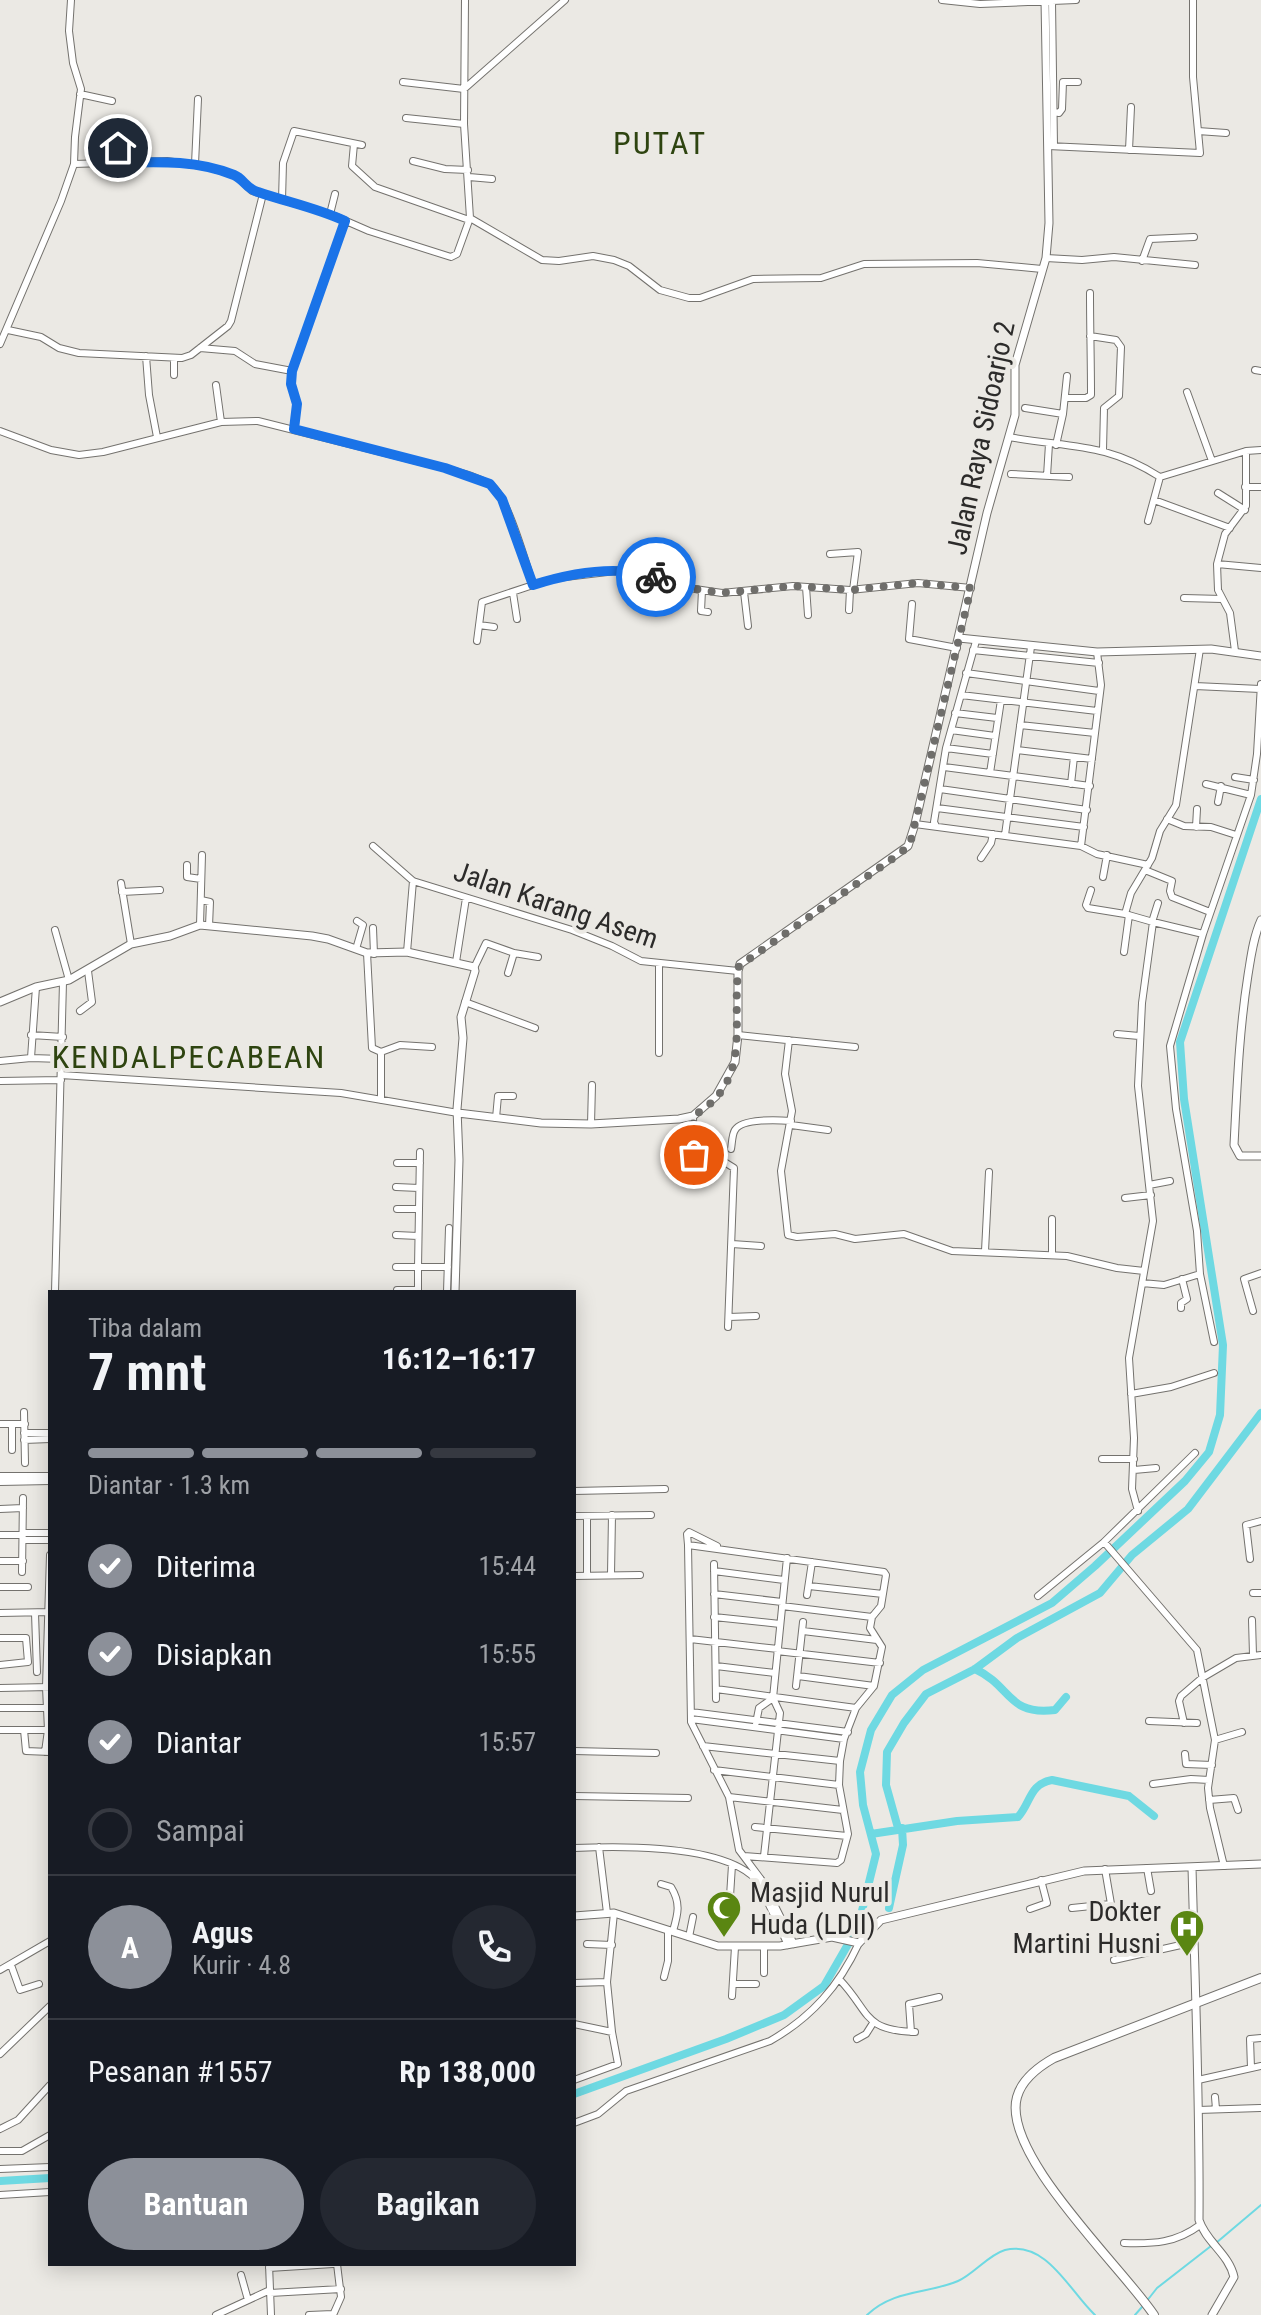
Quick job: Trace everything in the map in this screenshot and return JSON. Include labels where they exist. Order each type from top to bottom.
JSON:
[{"type":"main road","points":[[1154,2315],[1083,2228],[1028,2153],[1015,2118],[1017,2097],[1030,2075],[1054,2058],[1261,1978]]},
{"type":"street","points":[[0,344],[74,164],[80,94],[69,31],[71,0]]},
{"type":"street","points":[[74,164],[195,164],[237,176],[247,188],[263,194],[451,257],[457,254],[470,219],[464,124],[465,0]]},
{"type":"street","points":[[403,82],[464,89],[565,0]]},
{"type":"street","points":[[942,0],[980,4],[1076,0]]},
{"type":"street","points":[[1048,1],[1054,112],[1051,146],[1199,154],[1193,77],[1193,0]]},
{"type":"street","name":"Jalan Raya Sidoarjo 2","points":[[738,971],[744,961],[902,852],[919,824],[957,648],[966,639],[971,588],[996,475],[1012,437],[1015,365],[1042,269],[1049,259],[1051,146],[1048,1]]},
{"type":"street","points":[[1054,112],[1059,113],[1062,109],[1063,82],[1078,82]]},
{"type":"street","points":[[80,94],[112,101]]},
{"type":"street","points":[[195,164],[198,99]]},
{"type":"street","points":[[1129,150],[1131,107]]},
{"type":"street","points":[[406,118],[464,124]]},
{"type":"street","points":[[97,127],[120,134],[113,163]]},
{"type":"street","points":[[282,200],[282,171],[292,132],[298,130],[358,145],[352,166],[375,187],[470,219],[542,260],[593,256],[614,260],[639,273],[660,290],[689,298],[700,298],[753,279],[813,279],[864,264],[977,263],[1042,269]]},
{"type":"street","points":[[1198,131],[1226,133]]},
{"type":"street","points":[[413,161],[492,179]]},
{"type":"street","points":[[11,323],[68,351],[94,355],[187,357],[231,321],[263,194]]},
{"type":"street","points":[[330,214],[335,194]]},
{"type":"street","points":[[294,429],[292,371],[345,221]]},
{"type":"street","points":[[1142,261],[1150,239],[1194,237]]},
{"type":"street","points":[[1049,259],[1114,257],[1195,265]]},
{"type":"street","points":[[1065,398],[1086,398],[1091,395],[1090,293]]},
{"type":"street","points":[[1090,336],[1113,339],[1121,347],[1119,396],[1104,408],[1103,450]]},
{"type":"street","points":[[199,348],[235,351],[255,364],[292,371]]},
{"type":"street","points":[[146,356],[157,437]]},
{"type":"street","points":[[174,358],[174,375]]},
{"type":"street","points":[[1047,476],[1052,444],[1063,414],[1067,376]]},
{"type":"street","points":[[216,385],[221,422]]},
{"type":"street","points":[[1187,392],[1212,461]]},
{"type":"street","points":[[1025,408],[1063,414]]},
{"type":"street","points":[[0,431],[51,450],[79,455],[221,422],[258,421],[445,468],[490,484],[502,499],[533,585]]},
{"type":"street","points":[[1012,437],[1103,450],[1138,463],[1160,477]]},
{"type":"street","points":[[1160,477],[1246,451],[1261,450]]},
{"type":"street","points":[[1235,651],[1234,629],[1218,590],[1217,564],[1221,544],[1246,508],[1246,451]]},
{"type":"street","points":[[1011,474],[1069,477]]},
{"type":"street","points":[[1148,521],[1160,477]]},
{"type":"street","points":[[1245,487],[1261,487]]},
{"type":"street","points":[[1218,493],[1246,508]]},
{"type":"street","points":[[1154,500],[1230,528]]},
{"type":"street","points":[[830,554],[858,552],[849,610]]},
{"type":"street","points":[[1217,564],[1261,568]]},
{"type":"street","points":[[477,641],[482,602],[557,578],[624,570],[702,590],[744,592],[806,587],[852,590],[918,583],[971,588]]},
{"type":"street","points":[[806,587],[808,615]]},
{"type":"street","points":[[702,590],[701,611],[708,612]]},
{"type":"street","points":[[744,592],[748,626]]},
{"type":"street","points":[[513,593],[517,619]]},
{"type":"street","points":[[1184,598],[1222,599]]},
{"type":"street","points":[[912,604],[909,639],[957,648]]},
{"type":"street","points":[[479,625],[494,627]]},
{"type":"street","points":[[966,639],[1097,652],[1200,649],[1261,656]]},
{"type":"street","points":[[936,826],[934,822],[946,748],[973,650],[966,639]]},
{"type":"street","points":[[1005,835],[1031,647]]},
{"type":"street","points":[[1124,952],[1131,893],[1176,805],[1200,649]]},
{"type":"street","points":[[973,650],[1099,663]]},
{"type":"street","points":[[1081,846],[1099,691],[1097,652]]},
{"type":"street","points":[[966,673],[1099,691]]},
{"type":"street","points":[[1195,686],[1260,686],[1251,795],[1210,912],[1170,1046],[1176,1109],[1197,1231],[1200,1274],[1214,1342]]},
{"type":"street","points":[[961,695],[1097,711]]},
{"type":"street","points":[[990,773],[1001,700]]},
{"type":"street","points":[[955,713],[997,718]]},
{"type":"street","points":[[1020,725],[1095,733]]},
{"type":"street","points":[[951,730],[995,736]]},
{"type":"street","points":[[946,748],[993,754]]},
{"type":"street","points":[[1017,750],[1092,759]]},
{"type":"street","points":[[1071,784],[1074,757]]},
{"type":"street","points":[[944,767],[1090,786]]},
{"type":"street","points":[[1235,777],[1254,780]]},
{"type":"street","points":[[1206,784],[1251,795]]},
{"type":"street","points":[[1218,802],[1221,786]]},
{"type":"street","points":[[940,789],[1087,810]]},
{"type":"street","points":[[937,808],[1084,827]]},
{"type":"street","points":[[1196,827],[1197,809]]},
{"type":"street","points":[[1167,819],[1184,826],[1211,827],[1236,835]]},
{"type":"street","points":[[919,824],[1081,846],[1146,868],[1172,881],[1172,897],[1210,912]]},
{"type":"street","points":[[981,858],[993,834]]},
{"type":"street","name":"Jalan Karang Asem","points":[[373,846],[413,881],[572,930],[638,960],[738,971]]},
{"type":"street","points":[[200,925],[202,855]]},
{"type":"street","points":[[1103,877],[1107,855]]},
{"type":"street","points":[[185,889],[187,865]]},
{"type":"street","points":[[187,877],[201,879]]},
{"type":"street","points":[[407,952],[413,881]]},
{"type":"street","points":[[121,883],[131,944]]},
{"type":"street","points":[[122,892],[160,890]]},
{"type":"street","points":[[1091,890],[1086,905],[1088,908],[1203,934]]},
{"type":"street","points":[[456,962],[466,898]]},
{"type":"street","points":[[201,900],[210,902],[209,926]]},
{"type":"street","points":[[1138,1511],[1132,1489],[1134,1459],[1129,1358],[1152,1237],[1151,1195],[1139,1095],[1139,1036],[1152,922],[1158,903]]},
{"type":"street","points":[[1261,920],[1244,998],[1234,1145],[1240,1156],[1261,1156]]},
{"type":"street","points":[[356,949],[363,925],[357,921]]},
{"type":"street","points":[[0,1002],[36,987],[66,981],[131,944],[170,936],[200,925],[312,936],[370,953],[407,952],[474,968]]},
{"type":"street","points":[[373,928],[370,953],[371,1046],[381,1052]]},
{"type":"street","points":[[55,930],[66,981],[55,1290]]},
{"type":"street","points":[[455,1290],[458,1113],[463,1038],[460,1022],[474,968],[485,943],[538,957]]},
{"type":"street","points":[[508,973],[514,953]]},
{"type":"street","points":[[659,964],[659,1053]]},
{"type":"street","points":[[80,1011],[92,1002],[88,971]]},
{"type":"street","points":[[0,1081],[16,1083],[61,1077],[341,1093],[530,1122],[591,1124],[694,1119],[722,1089],[735,1062],[741,1035],[738,971]]},
{"type":"street","points":[[31,1058],[36,987]]},
{"type":"street","points":[[465,1002],[535,1028]]},
{"type":"street","points":[[1117,1034],[1139,1036]]},
{"type":"street","points":[[31,1035],[63,1037]]},
{"type":"street","points":[[741,1035],[855,1047]]},
{"type":"street","points":[[789,1040],[785,1074],[792,1106],[791,1123],[781,1171],[788,1235],[835,1234],[855,1239],[904,1234],[952,1251],[1052,1255],[1144,1271]]},
{"type":"street","points":[[381,1052],[400,1045],[432,1047]]},
{"type":"street","points":[[381,1052],[381,1100]]},
{"type":"street","points":[[0,1061],[62,1059]]},
{"type":"street","points":[[591,1124],[592,1085]]},
{"type":"street","points":[[496,1118],[498,1096],[513,1096]]},
{"type":"street","points":[[694,1119],[694,1155],[734,1168],[728,1327]]},
{"type":"street","points":[[731,1149],[734,1130],[758,1121],[828,1130]]},
{"type":"street","points":[[418,1290],[420,1152]]},
{"type":"street","points":[[397,1163],[420,1163]]},
{"type":"street","points":[[985,1251],[989,1172]]},
{"type":"street","points":[[1149,1185],[1170,1181]]},
{"type":"street","points":[[396,1187],[419,1188]]},
{"type":"street","points":[[1125,1198],[1151,1195]]},
{"type":"street","points":[[397,1209],[419,1209]]},
{"type":"street","points":[[1052,1219],[1052,1255]]},
{"type":"street","points":[[447,1290],[449,1228]]},
{"type":"street","points":[[396,1235],[418,1236]]},
{"type":"street","points":[[732,1244],[761,1246]]},
{"type":"street","points":[[396,1267],[448,1267]]},
{"type":"street","points":[[1253,1311],[1244,1279],[1261,1273]]},
{"type":"street","points":[[1142,1283],[1162,1285],[1200,1274]]},
{"type":"street","points":[[1181,1308],[1181,1303],[1187,1299],[1182,1279]]},
{"type":"street","points":[[729,1317],[756,1316]]},
{"type":"street","points":[[1131,1394],[1171,1387],[1214,1373]]},
{"type":"street","points":[[24,1412],[25,1463]]},
{"type":"street","points":[[0,1424],[25,1424]]},
{"type":"street","points":[[12,1424],[12,1450]]},
{"type":"street","points":[[24,1437],[48,1436]]},
{"type":"street","points":[[0,1450],[24,1450]]},
{"type":"street","points":[[1038,1596],[1106,1544],[1195,1453]]},
{"type":"street","points":[[1102,1459],[1134,1459]]},
{"type":"street","points":[[1134,1470],[1156,1468]]},
{"type":"street","points":[[0,1479],[48,1479]]},
{"type":"street","points":[[576,1491],[665,1489]]},
{"type":"street","points":[[22,1572],[23,1498]]},
{"type":"street","points":[[0,1509],[23,1508]]},
{"type":"street","points":[[611,1575],[612,1515]]},
{"type":"street","points":[[576,1516],[651,1515]]},
{"type":"street","points":[[587,1516],[587,1576]]},
{"type":"street","points":[[1250,1559],[1246,1525],[1261,1521]]},
{"type":"street","points":[[720,1548],[690,1532],[687,1534],[691,1716],[729,1797],[738,1847],[791,1944]]},
{"type":"street","points":[[23,1536],[48,1533]]},
{"type":"street","points":[[0,1535],[48,1540]]},
{"type":"street","points":[[1106,1544],[1196,1647],[1215,1740],[1209,1800],[1224,1866]]},
{"type":"street","points":[[688,1545],[884,1572],[886,1575],[881,1606],[872,1617],[870,1631],[882,1647],[880,1663],[874,1686],[856,1708],[840,1761],[839,1785],[847,1836],[839,1863],[744,1856]]},
{"type":"street","points":[[764,1856],[777,1754],[780,1709],[773,1697],[787,1558]]},
{"type":"street","points":[[0,1561],[23,1561]]},
{"type":"street","points":[[807,1595],[812,1562]]},
{"type":"street","points":[[716,1699],[714,1568],[784,1580]]},
{"type":"street","points":[[576,1576],[640,1575]]},
{"type":"street","points":[[809,1586],[883,1594]]},
{"type":"street","points":[[0,1587],[28,1587]]},
{"type":"street","points":[[714,1594],[872,1617]]},
{"type":"street","points":[[0,1613],[48,1612]]},
{"type":"street","points":[[35,1613],[37,1672]]},
{"type":"street","points":[[714,1617],[780,1624]]},
{"type":"street","points":[[1184,1723],[1179,1698],[1202,1678],[1236,1658],[1257,1655],[1252,1620]]},
{"type":"street","points":[[796,1686],[803,1622]]},
{"type":"street","points":[[803,1631],[877,1640]]},
{"type":"street","points":[[0,1638],[27,1639],[28,1663],[0,1665]]},
{"type":"street","points":[[690,1639],[880,1663]]},
{"type":"street","points":[[716,1666],[775,1673]]},
{"type":"street","points":[[798,1676],[874,1686]]},
{"type":"street","points":[[0,1688],[48,1687],[48,1719]]},
{"type":"street","points":[[716,1689],[856,1708]]},
{"type":"street","points":[[756,1725],[759,1708],[773,1697]]},
{"type":"street","points":[[0,1708],[47,1708]]},
{"type":"street","points":[[691,1716],[846,1736]]},
{"type":"street","points":[[1149,1721],[1197,1723]]},
{"type":"street","points":[[0,1730],[48,1730]]},
{"type":"street","points":[[24,1730],[26,1751],[48,1752]]},
{"type":"street","points":[[1215,1740],[1242,1732]]},
{"type":"street","points":[[703,1746],[840,1761]]},
{"type":"street","points":[[576,1751],[656,1753]]},
{"type":"street","points":[[1185,1754],[1186,1764],[1212,1765]]},
{"type":"street","points":[[714,1770],[839,1785]]},
{"type":"street","points":[[1153,1784],[1209,1780]]},
{"type":"street","points":[[576,1796],[688,1798]]},
{"type":"street","points":[[729,1797],[843,1810]]},
{"type":"street","points":[[1209,1800],[1235,1798],[1238,1810]]},
{"type":"street","points":[[755,1827],[847,1836]]},
{"type":"street","points":[[576,2079],[618,2065],[607,1982],[612,1945],[611,1913],[599,1847]]},
{"type":"street","points":[[576,1848],[628,1847],[699,1854],[752,1868]]},
{"type":"street","points":[[576,2122],[598,2114],[626,2091],[770,2041],[812,2012],[840,1980],[855,1942],[881,1920],[1041,1880],[1105,1869],[1261,1864]]},
{"type":"street","points":[[729,1912],[732,1865]]},
{"type":"street","points":[[1192,1867],[1198,2110],[1205,2232],[1221,2252],[1234,2277],[1215,2310]]},
{"type":"street","points":[[1147,1868],[1151,1891]]},
{"type":"street","points":[[1072,1908],[1112,1903],[1105,1869]]},
{"type":"street","points":[[1030,1909],[1047,1903],[1041,1880]]},
{"type":"street","points":[[661,1884],[671,1887],[679,1908],[670,1930],[664,1977]]},
{"type":"street","points":[[576,1916],[611,1913],[712,1945],[764,1947],[838,1938],[855,1942]]},
{"type":"street","points":[[689,1937],[693,1917]]},
{"type":"street","points":[[0,1970],[48,1942]]},
{"type":"street","points":[[1114,1960],[1194,1942]]},
{"type":"street","points":[[587,1944],[612,1945]]},
{"type":"street","points":[[732,1996],[735,1947]]},
{"type":"street","points":[[764,1947],[764,1973]]},
{"type":"street","points":[[11,1965],[20,1990],[39,1984]]},
{"type":"street","points":[[840,1980],[871,2022],[890,2030],[913,2032],[909,2004],[939,1997]]},
{"type":"street","points":[[576,1983],[607,1982]]},
{"type":"street","points":[[734,1984],[756,1984]]},
{"type":"street","points":[[0,2054],[48,2008]]},
{"type":"street","points":[[857,2039],[866,2034],[871,2022]]},
{"type":"street","points":[[576,2024],[612,2032]]},
{"type":"street","points":[[1251,2068],[1250,2039],[1261,2038]]},
{"type":"street","points":[[1198,2082],[1261,2066]]},
{"type":"street","points":[[0,2129],[19,2119],[48,2087]]},
{"type":"street","points":[[1215,2097],[1216,2109]]},
{"type":"street","points":[[1198,2110],[1260,2108]]},
{"type":"street","points":[[0,2151],[22,2151],[48,2136]]},
{"type":"street","points":[[0,2169],[48,2167]]},
{"type":"street","points":[[0,2195],[48,2192]]},
{"type":"street","points":[[1124,2243],[1156,2244],[1205,2232]]},
{"type":"street","points":[[263,2315],[271,2313],[269,2266]]},
{"type":"street","points":[[309,2315],[333,2314],[341,2297],[335,2266]]},
{"type":"street","points":[[241,2275],[248,2300]]},
{"type":"street","points":[[216,2315],[270,2292],[341,2289]]},
{"type":"waterway","points":[[576,2093],[784,2015],[824,1986],[858,1927],[876,1854],[863,1805],[860,1772],[871,1730],[892,1695],[923,1670],[1052,1603],[1185,1481],[1209,1452],[1220,1415],[1223,1345],[1184,1099],[1180,1042],[1261,799]]},
{"type":"waterway","points":[[898,1828],[886,1785],[887,1752],[926,1694],[975,1669],[1017,1638],[1100,1593],[1132,1555],[1188,1509],[1261,1413]]},
{"type":"waterway","points":[[975,1669],[1027,1709],[1055,1710],[1066,1697]]},
{"type":"waterway","points":[[871,1834],[957,1821],[1018,1817],[1035,1790],[1052,1780],[1129,1796],[1154,1816]]},
{"type":"waterway","points":[[889,1908],[903,1845],[902,1828]]},
{"type":"waterway","points":[[0,2181],[48,2178]]},
{"type":"waterway","points":[[1216,2243],[1261,2205]]},
{"type":"waterway","points":[[1146,2302],[1157,2288],[1211,2246]]},
{"type":"waterway","points":[[867,2315],[900,2296],[958,2281],[999,2252],[1020,2249],[1045,2260],[1095,2315]]},
{"type":"waterway","points":[[1135,2315],[1142,2307]]},
{"type":"way so far","points":[[656,577],[695,589],[722,593],[793,586],[833,591],[918,583],[971,588],[911,840],[902,852],[739,966],[735,1062],[722,1089],[693,1116],[694,1155]]},
{"type":"place","name":"Masjid Nurul Huda (LDII)","points":[[724,1939]]},
{"type":"place","name":"Dokter Martini Husni","points":[[1187,1958]]},
{"type":"district","name":"PUTAT","points":[[660,143]]},
{"type":"district","name":"KENDALPECABEAN","points":[[189,1057]]},
{"type":"route","points":[[118,148],[113,163],[167,161],[208,167],[241,178],[252,191],[345,221],[292,371],[291,384],[297,404],[294,429],[445,468],[490,484],[502,499],[533,585],[557,578],[624,570],[656,577]]}]
